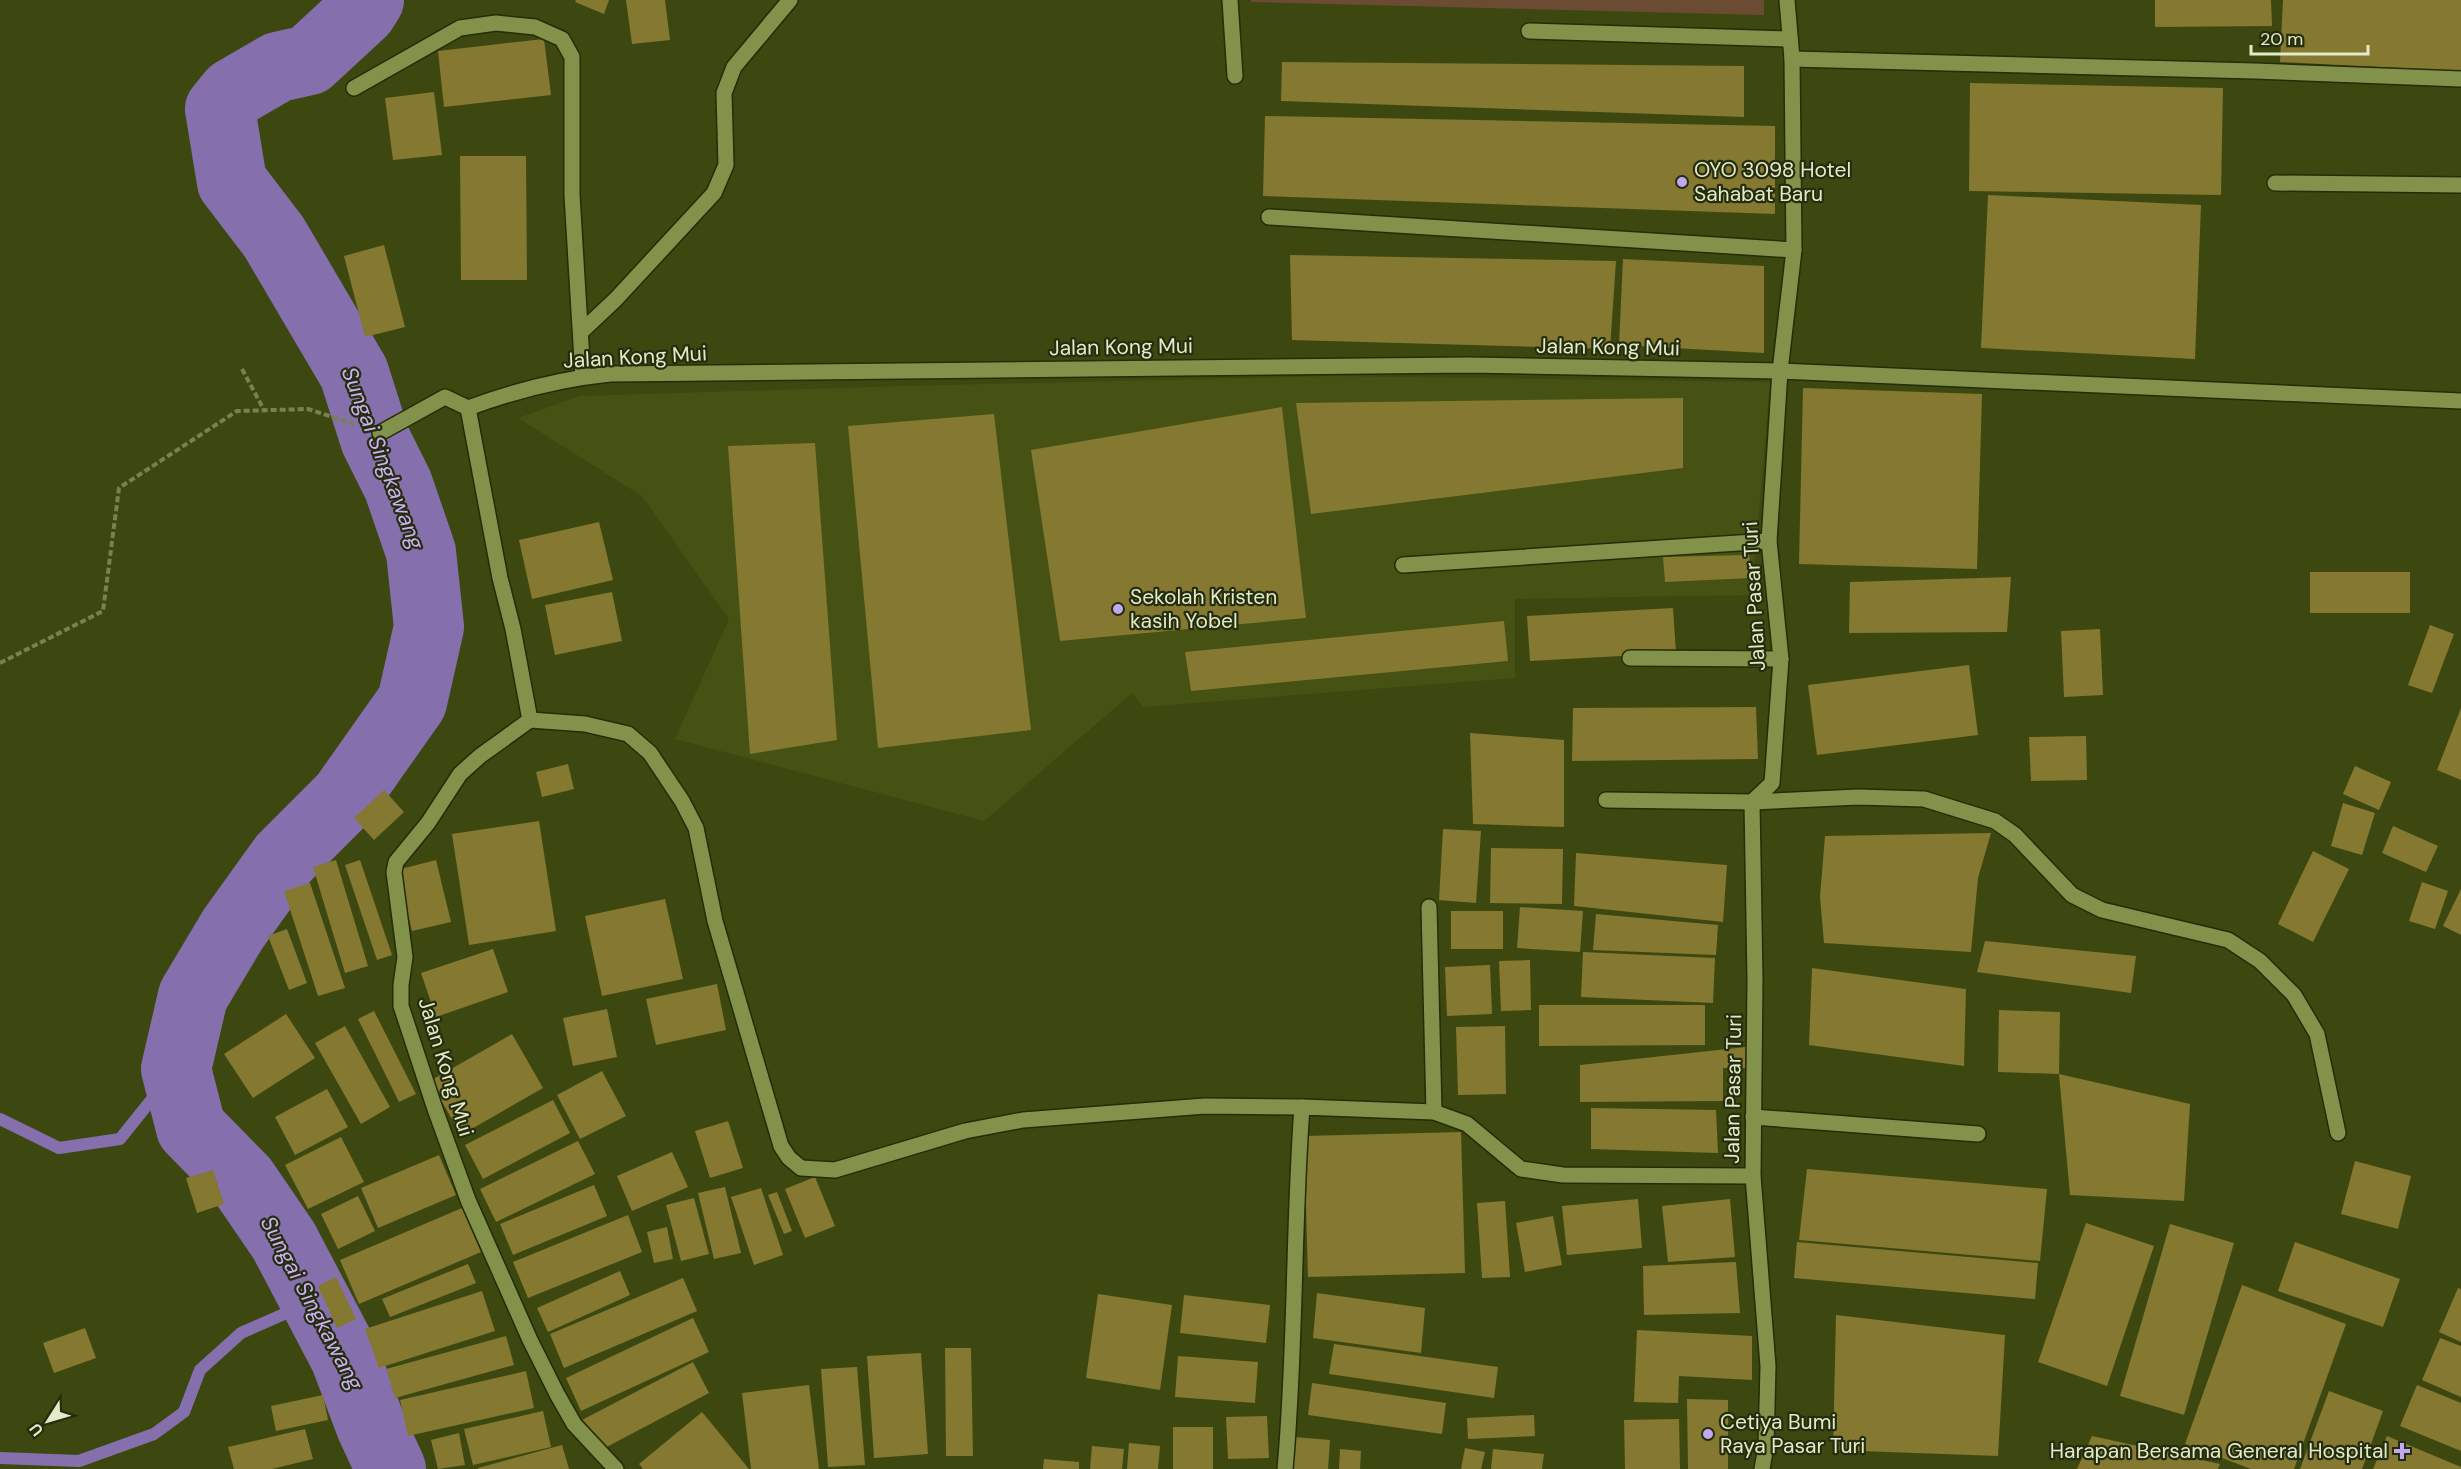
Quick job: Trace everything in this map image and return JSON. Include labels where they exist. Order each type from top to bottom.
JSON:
[{"type":"street","points":[[581,332],[624,290],[714,193],[726,165],[723,93],[734,67],[790,0]]},
{"type":"street","points":[[1230,0],[1235,76]]},
{"type":"street","name":"Jalan Pasar Turi","points":[[1762,1469],[1766,1446],[1768,1366],[1753,1176],[1752,802],[1772,783],[1781,659],[1769,542],[1780,371],[1794,250],[1792,59],[1787,0]]},
{"type":"street","points":[[354,88],[460,28],[496,23],[535,27],[561,39],[572,57],[574,90],[572,195],[583,377]]},
{"type":"street","points":[[1529,31],[1790,39]]},
{"type":"street","points":[[1792,59],[2255,71],[2461,79]]},
{"type":"street","points":[[2275,183],[2461,185]]},
{"type":"street","points":[[1269,217],[1794,250]]},
{"type":"street","name":"Jalan Kong Mui","points":[[468,408],[558,380],[609,374],[1468,365],[1780,371],[2461,401]]},
{"type":"street","points":[[380,434],[445,397],[468,408],[530,720],[585,724],[628,734],[650,753],[665,774],[696,828],[715,921],[781,1146],[789,1158],[801,1168],[835,1170],[965,1131],[1023,1120],[1205,1106],[1434,1112],[1467,1124],[1521,1169],[1534,1172],[1563,1175],[1753,1176]]},
{"type":"street","points":[[1403,565],[1769,542]]},
{"type":"street","points":[[1630,658],[1781,659]]},
{"type":"street","name":"Jalan Kong Mui","points":[[530,720],[480,756],[460,774],[428,823],[396,862],[394,873],[405,957],[401,1006],[468,1200],[530,1340],[574,1424],[616,1469]]},
{"type":"street","points":[[1606,800],[1752,802],[1858,797],[1924,799],[1995,820],[2015,835],[2072,895],[2102,910],[2228,940],[2260,961],[2294,995],[2317,1034],[2338,1133]]},
{"type":"street","points":[[1429,907],[1434,1112]]},
{"type":"street","points":[[1285,1469],[1295,1314],[1296,1197],[1302,1107]]},
{"type":"street","points":[[1753,1117],[1978,1134]]},
{"type":"path","points":[[242,369],[264,410]]},
{"type":"path","points":[[0,663],[103,611],[119,488],[237,411],[308,409],[380,434]]},
{"type":"shaded area","points":[[1251,0],[1764,0],[1764,15],[1251,2]]},
{"type":"shaded area","name":"Sekolah Kristen kasih Yobel","points":[[1331,376],[1770,382],[1752,595],[1515,599],[1515,678],[1143,707],[1132,693],[984,821],[675,739],[729,619],[642,496],[518,418],[580,396]]},
{"type":"building","points":[[576,0],[609,0],[604,14],[575,2]]},
{"type":"building","points":[[626,0],[665,0],[670,40],[632,44]]},
{"type":"building","points":[[2155,0],[2271,0],[2272,26],[2155,27]]},
{"type":"building","points":[[2283,0],[2461,0],[2461,71],[2280,62]]},
{"type":"building","points":[[544,39],[551,95],[444,107],[438,51]]},
{"type":"building","points":[[1282,62],[1744,66],[1744,117],[1281,101]]},
{"type":"building","points":[[1970,83],[2223,88],[2221,195],[1969,191]]},
{"type":"building","points":[[434,92],[442,155],[393,160],[385,98]]},
{"type":"building","points":[[1265,116],[1775,126],[1775,214],[1263,196]]},
{"type":"building","points":[[460,156],[526,156],[527,280],[461,280]]},
{"type":"building","points":[[1988,195],[2201,205],[2195,359],[1981,348]]},
{"type":"building","points":[[384,245],[405,327],[365,337],[344,256]]},
{"type":"building","points":[[1290,255],[1616,261],[1610,349],[1292,340]]},
{"type":"building","points":[[1623,259],[1764,266],[1764,353],[1619,345]]},
{"type":"building","points":[[1803,388],[1982,394],[1977,569],[1799,564]]},
{"type":"building","points":[[1683,398],[1683,468],[1311,514],[1296,403]]},
{"type":"building","points":[[1282,407],[1306,618],[1060,641],[1031,450]]},
{"type":"building","points":[[994,414],[1031,730],[878,748],[848,426]]},
{"type":"building","points":[[815,443],[837,740],[750,754],[728,446]]},
{"type":"building","points":[[599,522],[613,580],[532,599],[519,540]]},
{"type":"building","points":[[1749,555],[1752,578],[1665,582],[1663,557]]},
{"type":"building","points":[[2310,572],[2410,572],[2410,613],[2310,613]]},
{"type":"building","points":[[2011,577],[2007,632],[1849,633],[1850,582]]},
{"type":"building","points":[[612,592],[622,641],[555,655],[545,605]]},
{"type":"building","points":[[1673,608],[1676,653],[1530,661],[1527,616]]},
{"type":"building","points":[[1504,621],[1508,661],[1191,691],[1185,652]]},
{"type":"building","points":[[2430,625],[2454,634],[2432,693],[2408,685]]},
{"type":"building","points":[[2100,629],[2103,695],[2064,697],[2061,631]]},
{"type":"building","points":[[1969,665],[1978,735],[1817,755],[1808,685]]},
{"type":"building","points":[[1756,707],[1758,759],[1572,761],[1573,708]]},
{"type":"building","points":[[2461,708],[2461,780],[2437,770]]},
{"type":"building","points":[[1470,733],[1564,740],[1564,827],[1473,824]]},
{"type":"building","points":[[2086,736],[2087,780],[2031,781],[2029,737]]},
{"type":"building","points":[[568,764],[574,789],[542,797],[536,772]]},
{"type":"building","points":[[2355,766],[2391,782],[2379,810],[2343,794]]},
{"type":"building","points":[[384,790],[404,812],[374,840],[354,818]]},
{"type":"building","points":[[2343,803],[2375,813],[2362,855],[2331,846]]},
{"type":"building","points":[[539,821],[556,931],[469,945],[452,834]]},
{"type":"building","points":[[2393,826],[2438,846],[2426,872],[2382,853]]},
{"type":"building","points":[[1443,829],[1481,831],[1476,903],[1439,900]]},
{"type":"building","points":[[1991,833],[1978,878],[1971,952],[1824,943],[1820,897],[1825,836]]},
{"type":"building","points":[[1491,848],[1563,849],[1562,904],[1490,903]]},
{"type":"building","points":[[2313,851],[2349,869],[2313,942],[2278,924]]},
{"type":"building","points":[[1576,853],[1727,865],[1723,922],[1574,906]]},
{"type":"building","points":[[336,860],[368,966],[345,973],[313,867]]},
{"type":"building","points":[[360,860],[392,955],[377,960],[345,865]]},
{"type":"building","points":[[436,860],[451,922],[412,931],[397,870]]},
{"type":"building","points":[[2422,882],[2448,891],[2435,929],[2409,921]]},
{"type":"building","points":[[310,883],[345,988],[318,996],[284,891]]},
{"type":"building","points":[[2461,889],[2461,935],[2443,926]]},
{"type":"building","points":[[665,899],[683,979],[602,996],[585,916]]},
{"type":"building","points":[[1520,907],[1583,911],[1580,952],[1517,948]]},
{"type":"building","points":[[1451,911],[1503,911],[1503,949],[1451,949]]},
{"type":"building","points":[[1596,914],[1718,925],[1716,955],[1593,950]]},
{"type":"building","points":[[287,929],[307,983],[289,990],[268,936]]},
{"type":"building","points":[[1985,941],[2136,956],[2131,993],[1977,972]]},
{"type":"building","points":[[493,949],[508,992],[436,1017],[421,973]]},
{"type":"building","points":[[1583,952],[1715,958],[1713,1003],[1581,997]]},
{"type":"building","points":[[1530,960],[1531,1010],[1501,1011],[1499,961]]},
{"type":"building","points":[[1490,965],[1492,1014],[1447,1016],[1445,967]]},
{"type":"building","points":[[1812,968],[1966,989],[1964,1066],[1809,1045]]},
{"type":"building","points":[[717,984],[726,1030],[656,1045],[646,999]]},
{"type":"building","points":[[1539,1005],[1705,1005],[1705,1045],[1539,1046]]},
{"type":"building","points":[[607,1009],[617,1057],[573,1066],[563,1018]]},
{"type":"building","points":[[1999,1010],[2060,1012],[2059,1074],[1998,1072]]},
{"type":"building","points":[[374,1011],[416,1094],[399,1102],[358,1019]]},
{"type":"building","points":[[286,1014],[315,1058],[253,1098],[224,1054]]},
{"type":"building","points":[[345,1026],[390,1107],[361,1124],[315,1043]]},
{"type":"building","points":[[1505,1026],[1506,1094],[1458,1095],[1456,1027]]},
{"type":"building","points":[[512,1034],[543,1088],[461,1135],[430,1081]]},
{"type":"building","points":[[1746,1047],[1745,1068],[1723,1068],[1723,1101],[1580,1102],[1580,1065]]},
{"type":"building","points":[[602,1071],[626,1116],[580,1139],[557,1095]]},
{"type":"building","points":[[2059,1074],[2190,1104],[2184,1201],[2070,1195]]},
{"type":"building","points":[[327,1089],[348,1127],[295,1155],[275,1117]]},
{"type":"building","points":[[553,1100],[570,1133],[483,1179],[465,1145]]},
{"type":"building","points":[[1591,1108],[1716,1110],[1718,1153],[1591,1149]]},
{"type":"building","points":[[728,1121],[743,1168],[710,1178],[695,1131]]},
{"type":"building","points":[[1461,1132],[1465,1273],[1308,1277],[1304,1136]]},
{"type":"building","points":[[341,1137],[364,1182],[308,1209],[285,1165]]},
{"type":"building","points":[[578,1141],[595,1174],[496,1222],[480,1189]]},
{"type":"building","points":[[672,1152],[688,1187],[632,1211],[617,1176]]},
{"type":"building","points":[[439,1155],[456,1195],[378,1228],[361,1188]]},
{"type":"building","points":[[2355,1161],[2411,1176],[2398,1229],[2341,1214]]},
{"type":"building","points":[[1807,1169],[2047,1189],[2040,1261],[1799,1240]]},
{"type":"building","points":[[213,1170],[224,1204],[197,1213],[186,1178]]},
{"type":"building","points":[[815,1177],[835,1226],[805,1238],[785,1189]]},
{"type":"building","points":[[594,1185],[607,1216],[513,1255],[500,1224]]},
{"type":"building","points":[[725,1187],[741,1253],[714,1259],[698,1193]]},
{"type":"building","points":[[761,1188],[783,1255],[754,1265],[731,1197]]},
{"type":"building","points":[[777,1192],[792,1231],[784,1234],[768,1195]]},
{"type":"building","points":[[358,1196],[375,1231],[338,1249],[321,1214]]},
{"type":"building","points":[[694,1198],[709,1254],[681,1261],[666,1205]]},
{"type":"building","points":[[1638,1199],[1642,1248],[1567,1255],[1562,1206]]},
{"type":"building","points":[[1730,1199],[1735,1257],[1668,1262],[1662,1206]]},
{"type":"building","points":[[1505,1201],[1510,1277],[1482,1278],[1477,1203]]},
{"type":"building","points":[[462,1208],[481,1252],[359,1304],[340,1260]]},
{"type":"building","points":[[628,1215],[642,1252],[528,1298],[513,1262]]},
{"type":"building","points":[[1553,1216],[1562,1265],[1525,1272],[1516,1223]]},
{"type":"building","points":[[2086,1223],[2154,1246],[2107,1386],[2038,1362]]},
{"type":"building","points":[[2170,1224],[2234,1243],[2184,1415],[2120,1396]]},
{"type":"building","points":[[667,1227],[673,1259],[654,1263],[647,1232]]},
{"type":"building","points":[[1797,1242],[2038,1263],[2035,1299],[1794,1278]]},
{"type":"building","points":[[2295,1242],[2400,1279],[2383,1327],[2278,1291]]},
{"type":"building","points":[[1736,1262],[1740,1313],[1644,1315],[1643,1266]]},
{"type":"building","points":[[468,1264],[476,1283],[390,1317],[382,1299]]},
{"type":"building","points":[[620,1271],[630,1295],[548,1332],[537,1308]]},
{"type":"building","points":[[336,1277],[356,1319],[337,1328],[318,1286]]},
{"type":"building","points":[[683,1278],[697,1311],[564,1368],[550,1334]]},
{"type":"building","points":[[2242,1285],[2346,1324],[2294,1469],[2251,1469],[2185,1444]]},
{"type":"building","points":[[2458,1288],[2461,1289],[2461,1342],[2439,1332]]},
{"type":"building","points":[[482,1291],[495,1331],[379,1368],[365,1329]]},
{"type":"building","points":[[1317,1293],[1425,1308],[1421,1353],[1313,1338]]},
{"type":"building","points":[[1098,1294],[1172,1305],[1160,1390],[1086,1378]]},
{"type":"building","points":[[1184,1295],[1270,1305],[1266,1343],[1180,1333]]},
{"type":"building","points":[[1836,1315],[2005,1335],[1998,1456],[1833,1450]]},
{"type":"building","points":[[693,1318],[709,1352],[581,1411],[566,1378]]},
{"type":"building","points":[[85,1328],[96,1358],[54,1373],[43,1343]]},
{"type":"building","points":[[1637,1330],[1752,1336],[1752,1380],[1679,1376],[1678,1403],[1634,1402]]},
{"type":"building","points":[[506,1336],[514,1365],[395,1398],[386,1369]]},
{"type":"building","points":[[2440,1338],[2461,1346],[2461,1397],[2422,1380]]},
{"type":"building","points":[[1334,1344],[1498,1367],[1494,1398],[1329,1374]]},
{"type":"building","points":[[945,1348],[971,1348],[973,1456],[946,1456]]},
{"type":"building","points":[[921,1353],[928,1454],[874,1458],[867,1356]]},
{"type":"building","points":[[1178,1356],[1258,1362],[1255,1403],[1175,1397]]},
{"type":"building","points":[[693,1362],[709,1393],[599,1451],[582,1420]]},
{"type":"building","points":[[857,1367],[865,1465],[828,1467],[821,1369]]},
{"type":"building","points":[[526,1371],[534,1408],[408,1436],[400,1400]]},
{"type":"building","points":[[1312,1383],[1446,1403],[1442,1434],[1308,1415]]},
{"type":"building","points":[[809,1385],[819,1469],[751,1469],[742,1393]]},
{"type":"building","points":[[2417,1385],[2461,1403],[2461,1451],[2400,1426]]},
{"type":"building","points":[[2329,1391],[2383,1411],[2362,1469],[2300,1469]]},
{"type":"building","points":[[323,1395],[328,1420],[276,1431],[271,1406]]},
{"type":"building","name":"Cetiya Bumi Raya Pasar Turi","points":[[1687,1399],[1728,1400],[1728,1469],[1688,1469]]},
{"type":"building","points":[[543,1411],[551,1447],[473,1465],[464,1429]]},
{"type":"building","points":[[702,1412],[749,1469],[643,1469],[639,1464]]},
{"type":"building","points":[[1534,1415],[1535,1436],[1468,1439],[1467,1418]]},
{"type":"building","points":[[1267,1416],[1269,1458],[1228,1459],[1226,1417]]},
{"type":"building","points":[[1679,1419],[1680,1469],[1625,1469],[1624,1420]]},
{"type":"building","points":[[1173,1427],[1213,1427],[1213,1469],[1173,1469]]},
{"type":"building","points":[[305,1429],[313,1459],[272,1469],[234,1469],[228,1447]]},
{"type":"building","points":[[459,1433],[465,1465],[438,1469],[431,1440]]},
{"type":"building","points":[[2092,1436],[2220,1464],[2218,1469],[2077,1469]]},
{"type":"building","name":"Harapan Bersama General Hospital","points":[[2387,1436],[2461,1467],[2461,1469],[2373,1469]]},
{"type":"building","points":[[1294,1437],[1330,1440],[1328,1469],[1291,1469]]},
{"type":"building","points":[[1129,1443],[1160,1446],[1158,1469],[1127,1469]]},
{"type":"building","points":[[562,1445],[569,1469],[478,1469],[478,1468]]},
{"type":"building","points":[[1092,1446],[1124,1449],[1122,1469],[1090,1469]]},
{"type":"building","points":[[1465,1448],[1485,1452],[1481,1469],[1461,1469]]},
{"type":"building","points":[[1340,1449],[1361,1451],[1360,1469],[1339,1469]]},
{"type":"building","points":[[1493,1449],[1544,1454],[1542,1469],[1491,1469]]},
{"type":"building","points":[[1044,1459],[1079,1462],[1079,1469],[1043,1469]]},
{"type":"waterway","name":"Sungai Singkawang","points":[[369,0],[362,11],[309,60],[278,67],[233,93],[220,109],[232,182],[274,237],[354,373],[375,439],[398,485],[421,552],[429,627],[412,702],[345,797],[284,858],[233,929],[193,996],[176,1069],[191,1128],[243,1181],[284,1241],[345,1357],[371,1426],[391,1469]]},
{"type":"waterway","points":[[0,1119],[59,1148],[120,1139],[176,1069]]},
{"type":"waterway","points":[[0,1458],[79,1461],[154,1434],[184,1412],[200,1370],[241,1333],[316,1300]]},
{"type":"place","name":"OYO 3098 Hotel Sahabat Baru","points":[[1682,182]]},
{"type":"place","name":"Sekolah Kristen kasih Yobel","points":[[1118,609]]},
{"type":"place","name":"Cetiya Bumi Raya Pasar Turi","points":[[1708,1434]]},
{"type":"place","name":"Harapan Bersama General Hospital","points":[[2402,1451]]}]
